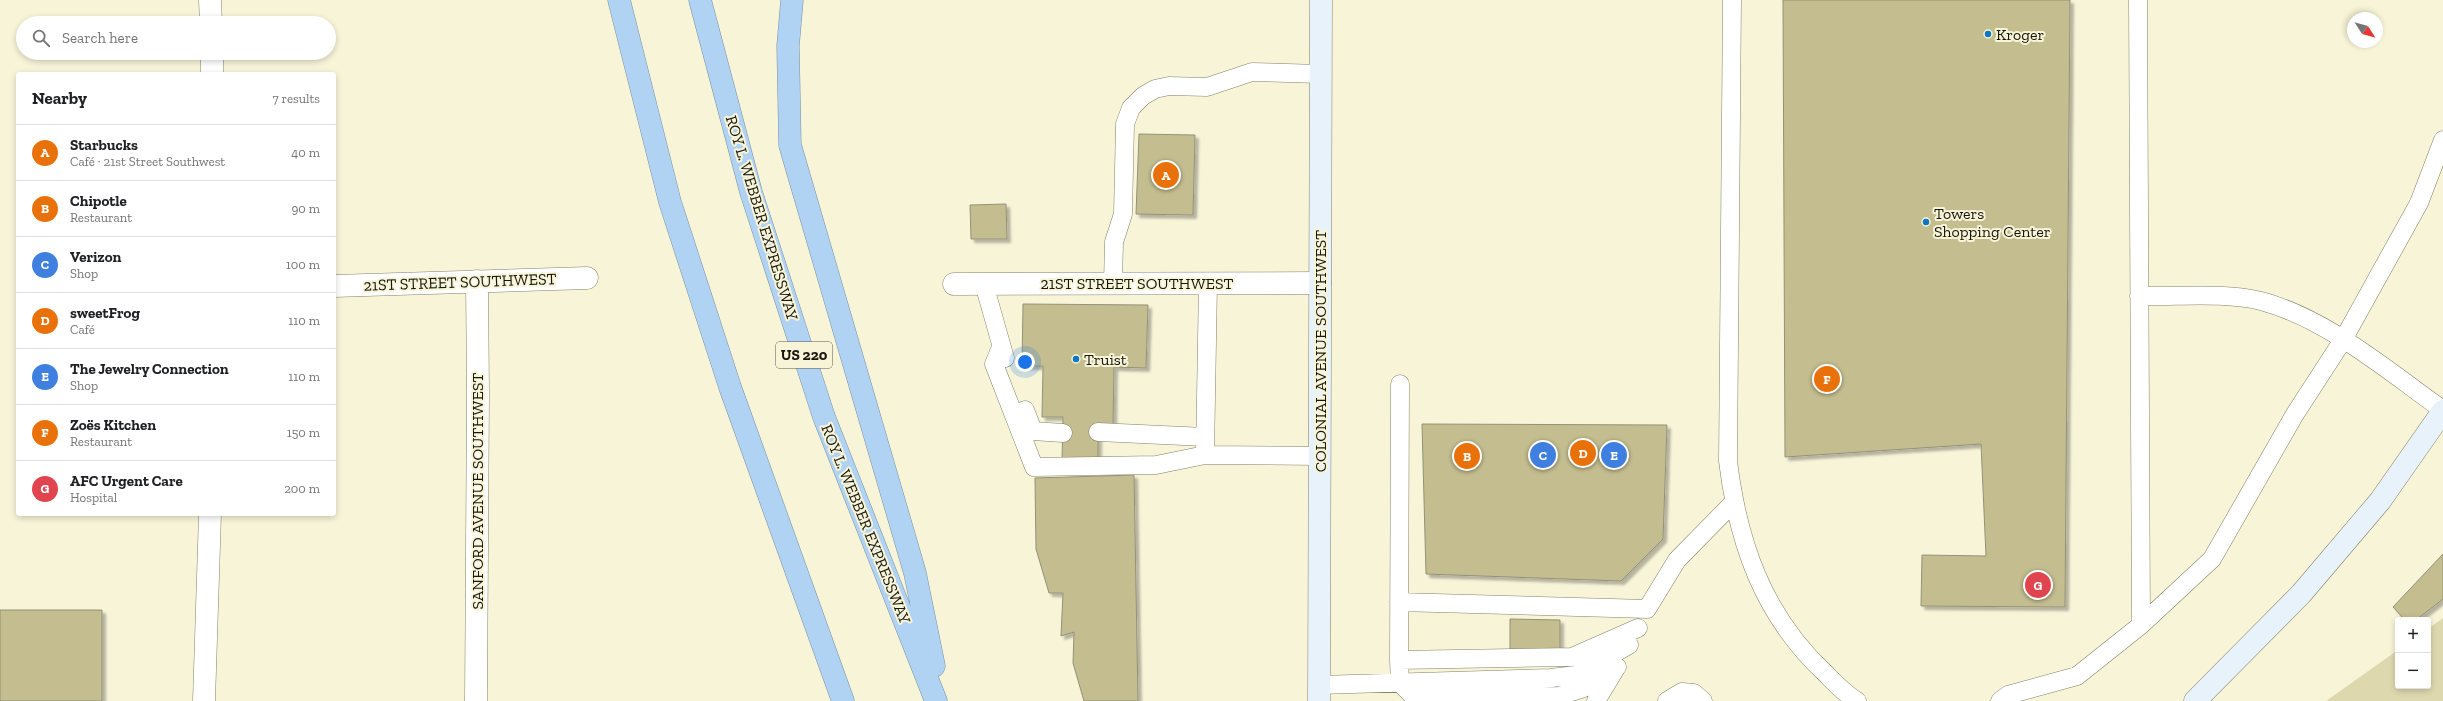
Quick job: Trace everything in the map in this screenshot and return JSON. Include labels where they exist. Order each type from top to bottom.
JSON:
[{"type":"highway","points":[[619,0],[670,202],[730,387],[843,701]]},
{"type":"highway","name":"ROY L. WEBBER EXPRESSWAY","points":[[700,0],[751,192],[824,417],[936,701]]},
{"type":"highway","points":[[792,0],[788,46],[790,145],[915,573],[940,701]]},
{"type":"main road","name":"COLONIAL AVENUE SOUTHWEST","points":[[1319,693],[1321,0]]},
{"type":"main road","points":[[2195,701],[2301,594],[2380,501],[2443,410]]},
{"type":"street","points":[[210,0],[211,16]]},
{"type":"street","points":[[212,60],[212,72]]},
{"type":"street","name":"21ST STREET SOUTHWEST","points":[[336,286],[586,278]]},
{"type":"street","name":"SANFORD AVENUE SOUTHWEST","points":[[476,281],[478,394],[476,701]]},
{"type":"street","name":"21ST STREET SOUTHWEST","points":[[954,284],[1320,283]]},
{"type":"street","points":[[204,701],[210,516]]},
{"type":"lane","points":[[1732,0],[1728,461],[1733,503],[1747,554],[1769,602],[1806,656],[1857,701]]},
{"type":"lane","points":[[2138,0],[2141,625]]},
{"type":"lane","points":[[1113,284],[1114,242],[1123,214],[1125,124],[1131,108],[1143,96],[1155,89],[1169,86],[1207,87],[1252,72],[1321,74]]},
{"type":"lane","points":[[2000,701],[2008,695],[2077,676],[2141,625],[2212,559],[2295,414],[2344,340],[2419,203],[2443,140]]},
{"type":"lane","points":[[1205,455],[1208,283]]},
{"type":"lane","points":[[984,284],[1001,347],[1033,431],[1063,433]]},
{"type":"lane","points":[[2140,296],[2220,297],[2260,301],[2296,313],[2344,340],[2443,410]]},
{"type":"lane","points":[[1001,347],[994,364],[1034,467],[1156,465],[1205,455],[1320,456]]},
{"type":"lane","points":[[1400,384],[1400,683],[1417,699],[1559,696],[1584,688],[1617,667]]},
{"type":"lane","points":[[1098,432],[1205,437]]},
{"type":"lane","points":[[1596,701],[1617,667],[1647,609],[1677,560],[1733,503]]},
{"type":"lane","points":[[1399,602],[1647,609]]},
{"type":"lane","points":[[1399,660],[1572,657],[1638,628]]},
{"type":"lane","points":[[1319,693],[1400,683],[1551,678],[1576,675],[1629,645]]},
{"type":"lane","points":[[1667,701],[1682,692],[1694,693],[1703,701]]},
{"type":"shaded area","points":[[2443,618],[2443,701],[2326,701],[2395,652],[2395,689],[2431,689],[2431,627]]},
{"type":"building","name":"Towers Shopping Center","points":[[1783,0],[2070,0],[2065,607],[1921,606],[1922,555],[1986,556],[1981,444],[1785,457]]},
{"type":"building","points":[[1139,134],[1195,135],[1193,215],[1136,214]]},
{"type":"building","points":[[1006,204],[1007,239],[971,239],[970,205]]},
{"type":"building","points":[[1023,304],[1148,305],[1146,368],[1114,367],[1113,425],[1098,425],[1098,460],[1062,459],[1063,417],[1042,417],[1043,366],[1022,366]]},
{"type":"building","points":[[1422,424],[1667,425],[1663,539],[1621,581],[1426,574]]},
{"type":"building","points":[[1134,475],[1138,701],[1084,701],[1073,663],[1074,632],[1061,636],[1063,593],[1049,593],[1036,549],[1035,478]]},
{"type":"building","points":[[2443,554],[2443,599],[2420,617],[2402,617],[2393,607]]},
{"type":"building","points":[[0,610],[102,610],[102,701],[0,701]]},
{"type":"building","points":[[1510,619],[1560,620],[1560,651],[1510,650]]},
{"type":"place","name":"Kroger","points":[[1988,34]]},
{"type":"place","name":"Starbucks","points":[[1166,175]]},
{"type":"place","name":"Towers Shopping Center","points":[[1926,222]]},
{"type":"place","name":"Truist","points":[[1076,359]]},
{"type":"place","name":"Zoës Kitchen","points":[[1827,379]]},
{"type":"place","name":"sweetFrog","points":[[1583,453]]},
{"type":"place","name":"Verizon","points":[[1543,455]]},
{"type":"place","name":"The Jewelry Connection","points":[[1614,455]]},
{"type":"place","name":"Chipotle","points":[[1467,456]]},
{"type":"place","name":"AFC Urgent Care","points":[[2038,585]]}]
